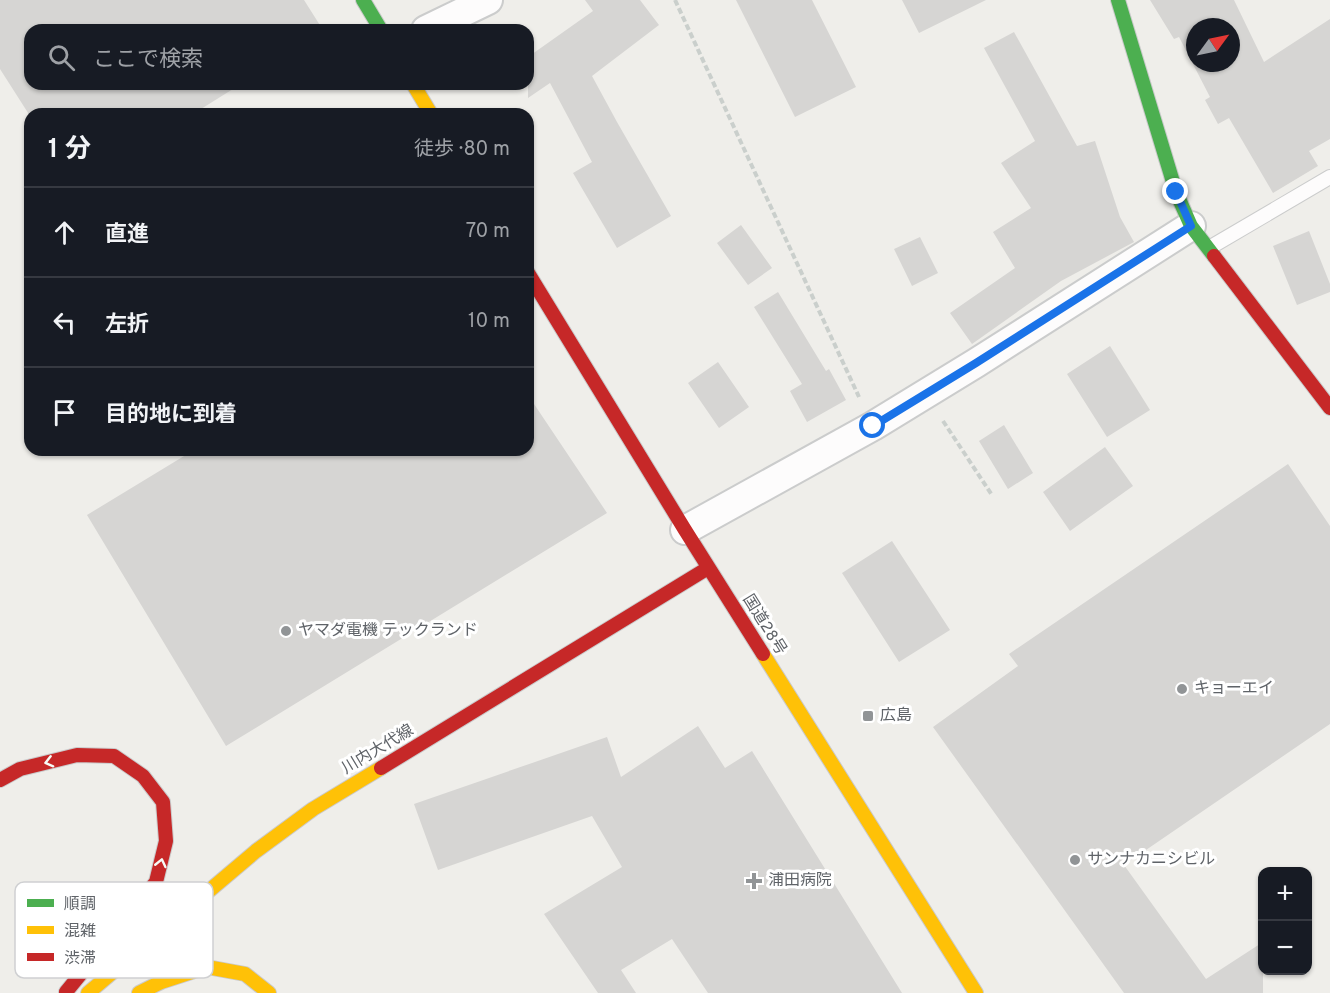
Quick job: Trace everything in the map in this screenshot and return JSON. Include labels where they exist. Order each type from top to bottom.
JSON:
[{"type":"main road","points":[[363,0],[377,24]]},
{"type":"main road","points":[[1118,0],[1176,192],[1191,226],[1330,408]]},
{"type":"main road","points":[[417,90],[427,108]]},
{"type":"main road","name":"国道28号","points":[[534,283],[708,568],[976,993]]},
{"type":"main road","name":"川内大代線","points":[[213,887],[256,851],[313,809],[708,568]]},
{"type":"main road","points":[[0,780],[20,769],[77,755],[114,756],[143,776],[163,802],[166,842],[156,882]]},
{"type":"main road","points":[[213,968],[245,974],[269,993]]},
{"type":"main road","points":[[65,993],[77,978]]},
{"type":"main road","name":"川内大代線","points":[[88,993],[106,978]]},
{"type":"main road","points":[[139,993],[173,978]]},
{"type":"street","points":[[438,24],[488,0]]},
{"type":"street","points":[[685,531],[873,426],[1191,226]]},
{"type":"lane","points":[[1209,249],[1330,177]]},
{"type":"path","points":[[675,0],[873,426]]},
{"type":"path","points":[[925,394],[992,495]]},
{"type":"building","points":[[0,0],[304,0],[319,24],[24,24],[24,90],[231,90],[203,108],[25,108],[0,69]]},
{"type":"building","points":[[585,0],[640,0],[659,25],[592,76],[671,216],[617,248],[573,173],[592,162],[550,83],[528,98],[528,90],[534,90],[534,53],[593,11]]},
{"type":"building","points":[[736,0],[812,0],[856,87],[795,117]]},
{"type":"building","points":[[902,0],[986,0],[919,33]]},
{"type":"building","points":[[1150,0],[1234,0],[1264,62],[1330,19],[1330,139],[1309,151],[1318,166],[1273,193],[1229,118],[1218,124],[1205,100],[1210,97],[1197,72],[1240,72],[1240,18],[1186,18],[1186,51],[1179,37],[1174,39]]},
{"type":"building","points":[[1014,32],[1077,146],[1095,141],[1120,217],[1134,242],[1061,281],[972,344],[950,313],[1015,268],[993,232],[1031,208],[1001,163],[1035,141],[984,48]]},
{"type":"building","points":[[741,225],[772,268],[748,285],[717,243]]},
{"type":"building","points":[[1309,231],[1330,284],[1330,292],[1297,305],[1273,246]]},
{"type":"building","points":[[920,237],[938,273],[912,286],[894,249]]},
{"type":"building","points":[[778,292],[826,371],[829,369],[846,400],[807,422],[790,391],[802,384],[754,307]]},
{"type":"building","points":[[1110,346],[1150,410],[1107,437],[1067,374]]},
{"type":"building","points":[[718,362],[749,407],[719,428],[688,383]]},
{"type":"building","name":"ヤマダ電機 テックランド","points":[[534,404],[607,513],[226,746],[87,515],[184,456],[534,456]]},
{"type":"building","points":[[1004,425],[1033,473],[1008,489],[979,441]]},
{"type":"building","points":[[1105,447],[1133,486],[1070,531],[1043,492]]},
{"type":"building","name":"キョーエイ","points":[[1288,464],[1330,526],[1330,724],[1124,865],[1206,979],[1258,945],[1258,975],[1263,975],[1263,993],[1124,993],[933,727],[1018,666],[1009,654]]},
{"type":"building","points":[[892,541],[950,630],[899,662],[842,573]]},
{"type":"building","points":[[698,726],[725,768],[752,751],[902,993],[708,993],[672,939],[621,970],[636,993],[598,993],[544,914],[622,867],[592,816],[438,870],[414,804],[607,737],[621,777]]},
{"type":"traffic: fast","points":[[363,0],[377,24]]},
{"type":"traffic: fast","points":[[1118,0],[1176,192],[1191,226],[1214,256]]},
{"type":"traffic: slow","points":[[417,90],[427,108]]},
{"type":"traffic: slow","points":[[763,654],[976,993]]},
{"type":"traffic: slow","points":[[213,887],[256,851],[313,809],[381,768]]},
{"type":"traffic: slow","points":[[213,968],[245,974],[269,993]]},
{"type":"traffic: slow","points":[[88,993],[106,978]]},
{"type":"traffic: slow","points":[[139,993],[173,978]]},
{"type":"traffic: jam","points":[[1214,256],[1330,408]]},
{"type":"traffic: jam","points":[[534,283],[763,654]]},
{"type":"traffic: jam","points":[[381,768],[708,568]]},
{"type":"traffic: jam","points":[[0,780],[20,769],[77,755],[114,756],[143,776],[163,802],[166,841],[156,882]]},
{"type":"traffic: jam","points":[[66,992],[77,978]]},
{"type":"place","name":"ヤマダ電機 テックランド","points":[[286,631]]},
{"type":"place","name":"キョーエイ","points":[[1182,689]]},
{"type":"place","name":"広島","points":[[868,716]]},
{"type":"place","name":"サンナカニシビル","points":[[1075,860]]},
{"type":"place","name":"浦田病院","points":[[754,881]]},
{"type":"route","points":[[873,426],[1191,226],[1176,192]]}]
